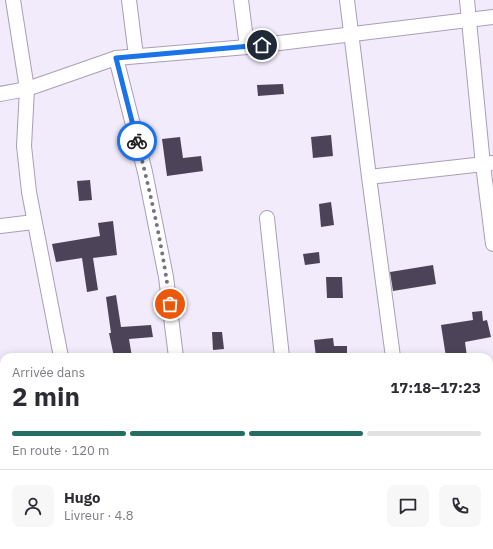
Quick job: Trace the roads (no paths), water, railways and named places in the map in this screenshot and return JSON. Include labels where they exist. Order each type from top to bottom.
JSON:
[{"type":"street","points":[[14,0],[27,89],[24,146],[29,192],[60,353]]},
{"type":"street","points":[[129,0],[136,56]]},
{"type":"street","points":[[241,0],[246,47]]},
{"type":"street","points":[[347,0],[392,353]]},
{"type":"street","points":[[467,0],[488,164],[493,244]]},
{"type":"street","points":[[0,94],[27,89],[116,58],[246,47],[493,17]]},
{"type":"street","points":[[116,58],[148,187],[166,277],[176,353]]},
{"type":"street","points":[[369,177],[488,164]]},
{"type":"street","points":[[267,218],[282,353]]},
{"type":"street","points":[[0,226],[34,222]]}]
